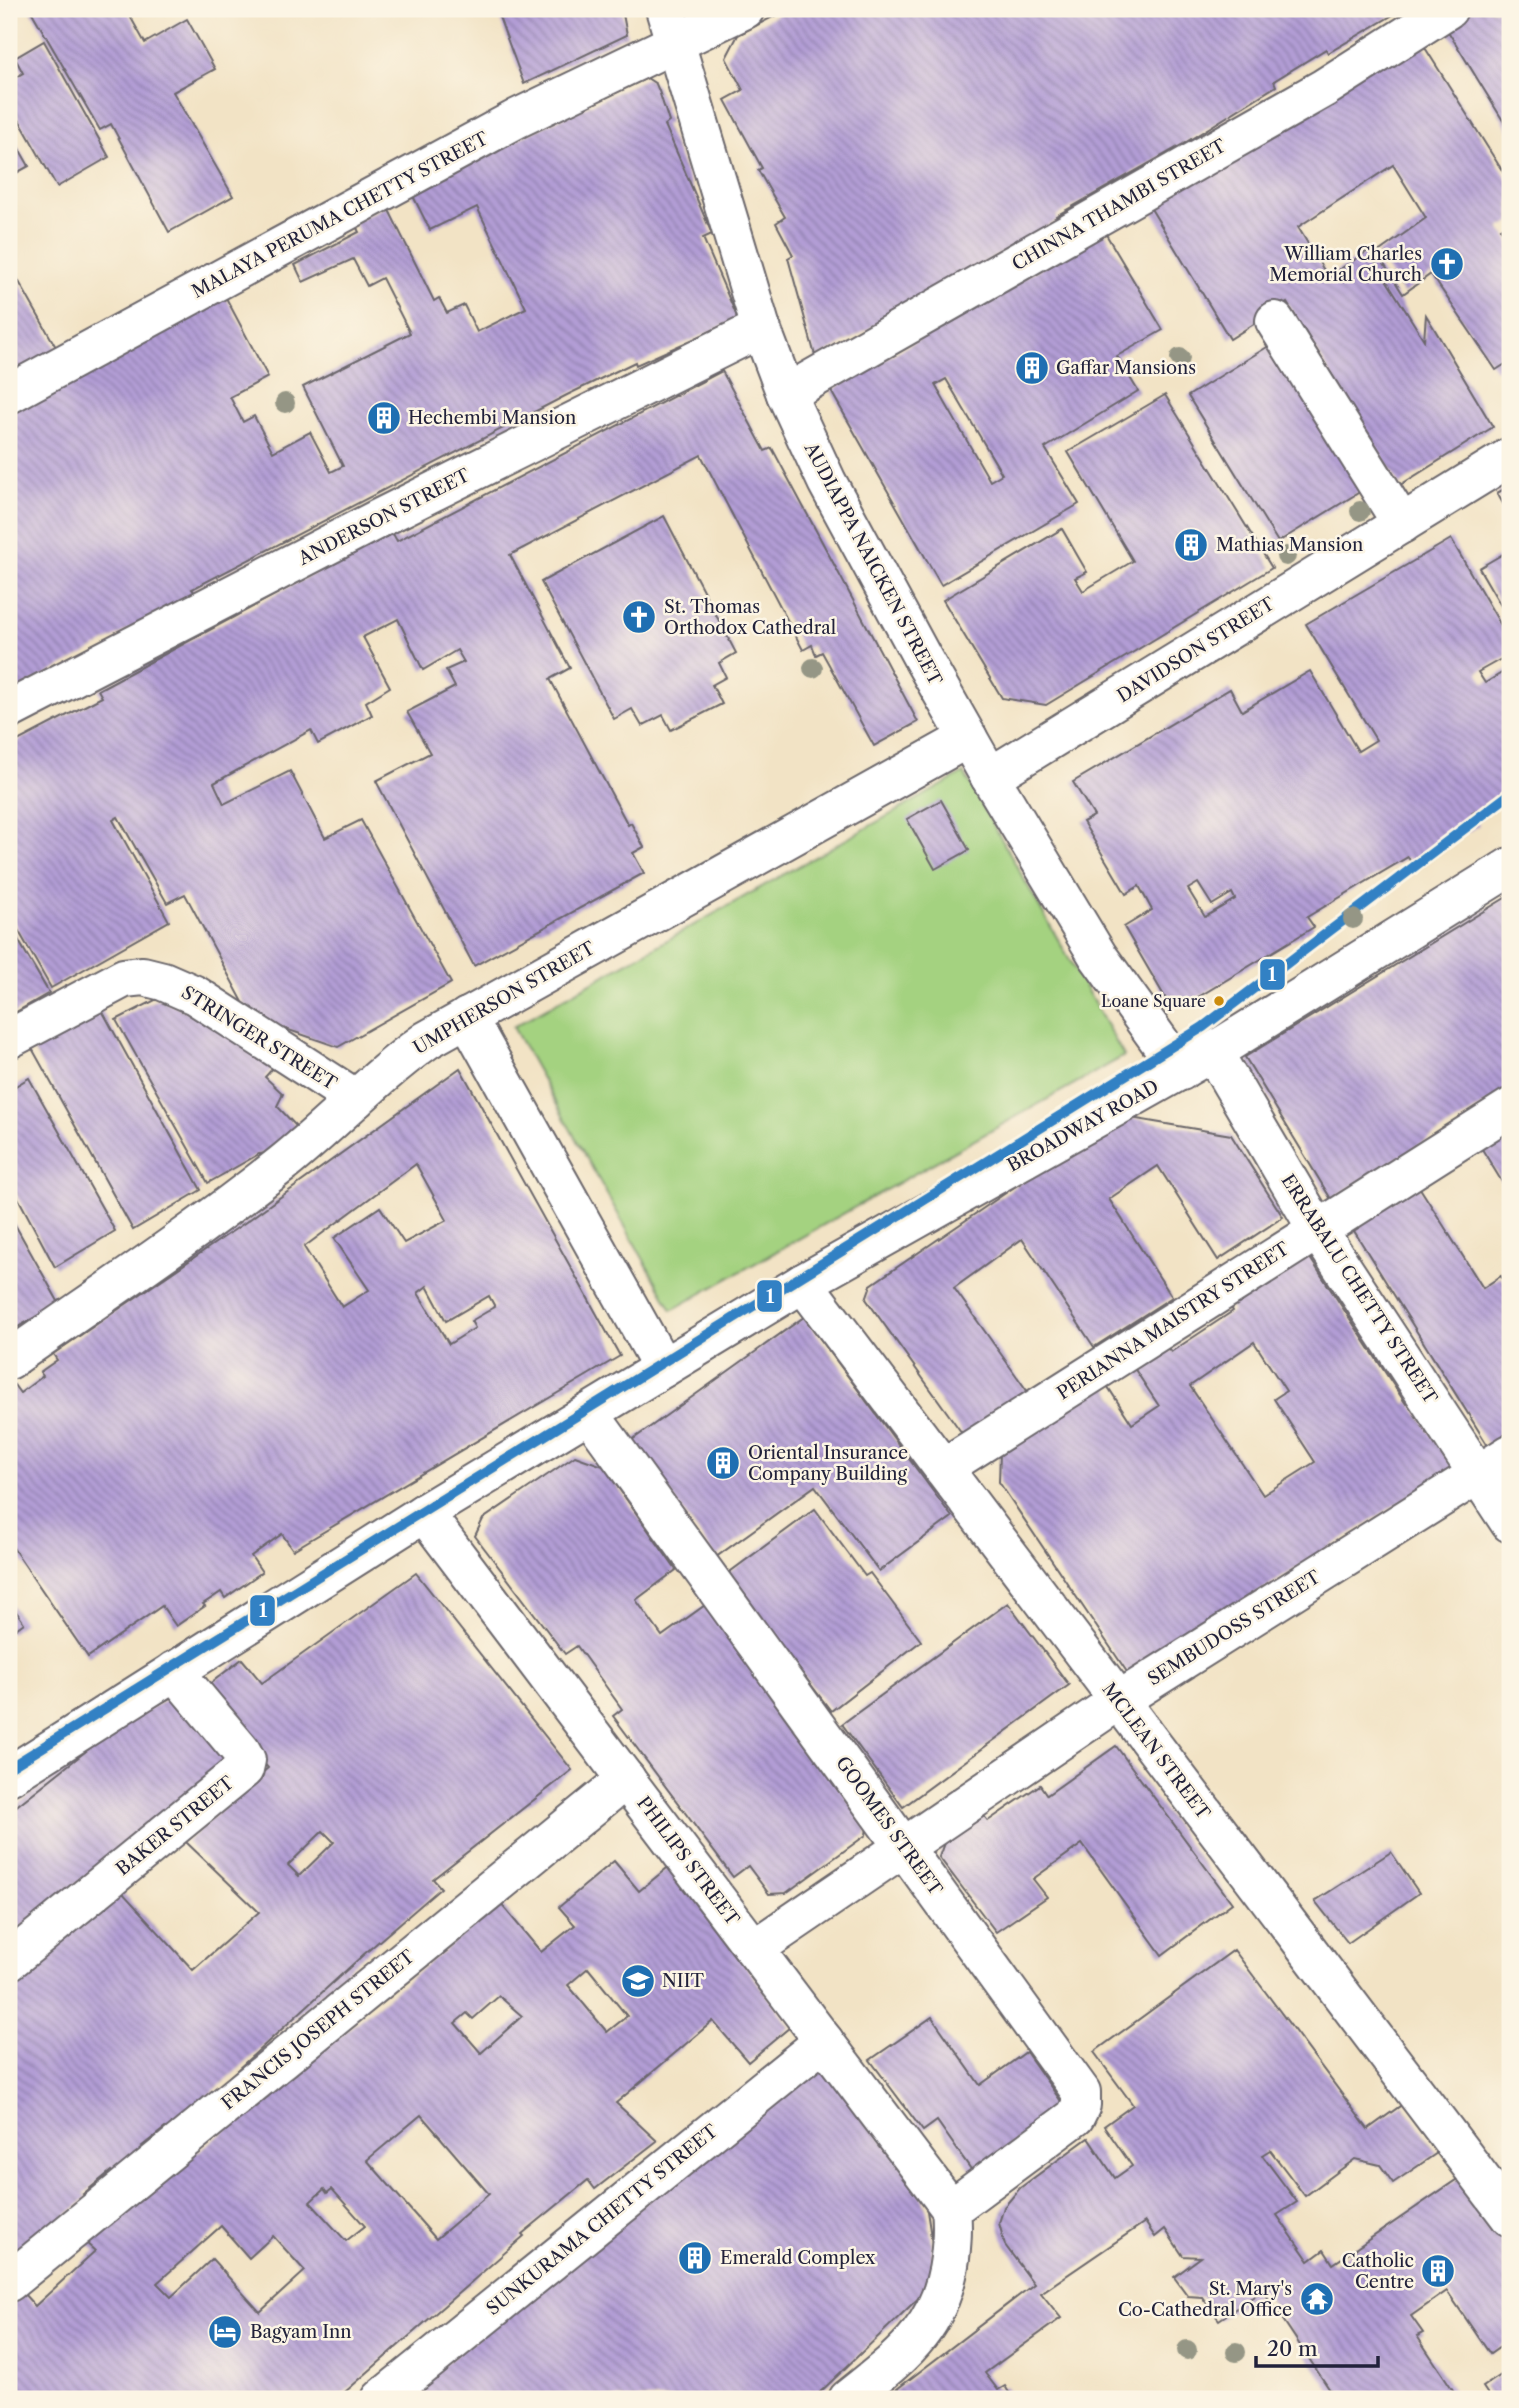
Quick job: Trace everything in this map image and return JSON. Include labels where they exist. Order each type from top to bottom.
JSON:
[{"type":"street","name":"MALAYA PERUMA CHETTY STREET","points":[[9,394],[518,118],[670,26],[745,9]]},
{"type":"street","name":"CHINNA THAMBI STREET","points":[[786,394],[1324,88],[1448,9]]},
{"type":"street","name":"AUDIAPPA NAICKEN STREET","points":[[670,26],[761,328],[786,394],[832,492],[990,777],[1098,956],[1197,1062]]},
{"type":"street","points":[[1275,321],[1402,524]]},
{"type":"street","name":"ANDERSON STREET","points":[[9,710],[392,512],[761,328]]},
{"type":"street","name":"DAVIDSON STREET","points":[[990,777],[1510,457]]},
{"type":"street","name":"UMPHERSON STREET","points":[[9,1360],[238,1199],[311,1140],[411,1051],[467,1017],[968,738]]},
{"type":"street","name":"BROADWAY ROAD","points":[[9,1776],[424,1513],[803,1283],[1197,1062],[1510,867]]},
{"type":"street","name":"STRINGER STREET","points":[[9,1038],[124,978],[143,976],[163,981],[195,995],[356,1099]]},
{"type":"street","points":[[467,1017],[663,1368]]},
{"type":"street","name":"ERRABALU CHETTY STREET","points":[[1197,1062],[1317,1229],[1495,1464],[1510,1523]]},
{"type":"street","name":"PERIANNA MAISTRY STREET","points":[[943,1468],[1510,1108]]},
{"type":"street","name":"MCLEAN STREET","points":[[803,1283],[1510,2217]]},
{"type":"street","name":"GOOMES STREET","points":[[589,1413],[1081,2091],[1081,2105],[1075,2117],[951,2210]]},
{"type":"street","name":"SEMBUDOSS STREET","points":[[754,1949],[1118,1700],[1495,1464]]},
{"type":"street","name":"PHILIPS STREET","points":[[424,1513],[951,2210]]},
{"type":"street","name":"BAKER STREET","points":[[9,1961],[244,1769],[246,1760],[242,1751],[174,1671]]},
{"type":"street","name":"FRANCIS JOSEPH STREET","points":[[9,2282],[626,1779]]},
{"type":"street","name":"SUNKURAMA CHETTY STREET","points":[[381,2399],[824,2041]]},
{"type":"street","points":[[848,2399],[905,2351],[939,2307],[953,2241],[951,2210]]},
{"type":"green space","name":"Loane Square","points":[[964,773],[1124,1056],[672,1310],[513,1027]]},
{"type":"building","points":[[30,9],[126,9],[145,43],[187,19],[215,69],[173,92],[233,196],[169,232],[111,124],[100,130]]},
{"type":"building","points":[[496,9],[622,9],[627,35],[524,84]]},
{"type":"building","points":[[788,9],[1403,9],[1328,53],[1326,49],[1274,81],[1276,86],[1183,144],[1056,216],[1058,220],[816,359],[788,258],[793,255],[776,223],[785,217],[758,170],[762,168],[725,100],[743,90],[726,58],[738,35]]},
{"type":"building","points":[[1468,9],[1510,9],[1510,132],[1443,23]]},
{"type":"building","points":[[1417,35],[1510,183],[1510,222],[1500,228],[1510,243],[1510,361],[1496,370],[1431,274],[1403,294],[1377,253],[1426,218],[1393,165],[1298,227],[1328,277],[1368,251],[1424,340],[1426,315],[1493,427],[1400,485],[1287,303],[1230,339],[1150,207]]},
{"type":"building","points":[[44,41],[109,157],[57,187],[9,102],[9,81],[23,73],[15,58]]},
{"type":"building","points":[[647,78],[656,84],[659,91],[669,122],[665,125],[712,234],[703,238],[738,319],[636,365],[635,362],[567,395],[192,589],[195,593],[9,695],[9,409],[224,294],[268,377],[230,397],[243,422],[254,416],[273,452],[310,432],[331,472],[343,466],[303,387],[410,333],[382,278],[367,286],[353,259],[303,282],[295,265],[359,232],[354,222],[387,206],[434,301],[439,298],[447,313],[464,305],[477,332],[526,308],[477,207],[430,230],[410,190]]},
{"type":"building","points":[[9,131],[29,166],[9,177]]},
{"type":"building","points":[[1104,231],[1163,330],[1117,356],[1138,391],[1045,448],[1079,504],[941,585],[831,391]],"holes":[[[946,379],[1002,474],[990,481],[935,385]]]},
{"type":"building","points":[[9,264],[57,349],[9,375]]},
{"type":"building","points":[[1272,344],[1363,490],[1278,542],[1188,396]]},
{"type":"building","points":[[722,371],[765,451],[772,448],[918,722],[874,746],[822,652],[816,655],[812,645],[803,650],[701,455],[510,555],[570,668],[550,679],[628,825],[631,823],[644,847],[633,853],[644,873],[474,966],[376,781],[430,753],[407,712],[455,687],[446,670],[464,662],[457,650],[423,670],[398,619],[363,637],[390,687],[366,702],[372,715],[318,744],[311,730],[214,783],[224,804],[290,771],[325,838],[361,820],[451,983],[338,1047],[251,1017],[185,894],[167,903],[118,817],[113,820],[169,921],[51,988],[9,914],[9,734],[14,743],[102,697],[98,690],[392,532],[397,541]]},
{"type":"building","name":"Mathias Mansion","points":[[1165,395],[1272,568],[1046,705],[1002,698],[943,600],[1062,529],[1087,572],[1075,578],[1083,591],[1133,561],[1068,452]]},
{"type":"building","points":[[1510,486],[1510,516],[1497,493]]},
{"type":"building","name":"St. Thomas Orthodox Cathedral","points":[[664,516],[736,653],[719,663],[726,677],[712,685],[722,704],[671,730],[663,715],[642,726],[632,709],[614,719],[541,582]]},
{"type":"building","points":[[1451,539],[1510,641],[1510,654],[1478,672],[1485,683],[1510,668],[1510,790],[1472,813],[1479,825],[1413,866],[1408,857],[1307,917],[1314,927],[1190,1002],[1166,999],[1124,927],[1152,910],[1139,886],[1126,894],[1083,822],[1094,816],[1073,782],[1230,689],[1242,711],[1310,671],[1358,751],[1376,740],[1306,624]],"holes":[[[1198,883],[1212,905],[1232,893],[1235,899],[1205,917],[1188,889]]]},
{"type":"building","points":[[1510,550],[1510,621],[1479,568]]},
{"type":"building","points":[[941,800],[969,850],[935,869],[907,819]]},
{"type":"building","points":[[1510,895],[1510,1089],[1331,1199],[1245,1057]]},
{"type":"building","points":[[9,924],[49,993],[9,1016]]},
{"type":"building","points":[[159,998],[228,1030],[274,1067],[265,1077],[283,1094],[277,1106],[297,1127],[268,1153],[259,1154],[208,1183],[116,1020]]},
{"type":"building","points":[[99,1005],[201,1190],[133,1230],[29,1043]]},
{"type":"building","points":[[460,1068],[620,1356],[293,1550],[282,1534],[251,1556],[262,1572],[225,1598],[221,1592],[176,1626],[162,1606],[88,1657],[9,1542],[9,1389],[14,1385],[20,1393],[43,1376],[40,1372],[57,1360],[53,1354],[243,1224]],"holes":[[[416,1164],[447,1220],[404,1243],[380,1207],[334,1238],[369,1290],[342,1307],[304,1247]],[[427,1286],[446,1321],[489,1296],[495,1307],[471,1321],[475,1328],[449,1344],[418,1293]]]},
{"type":"building","points":[[29,1078],[115,1231],[55,1267],[9,1181],[9,1090]]},
{"type":"building","points":[[1125,1117],[1231,1135],[1283,1217],[1218,1260],[1158,1166],[1109,1199],[1172,1297],[1094,1347],[1022,1239],[954,1288],[1030,1395],[964,1436],[866,1299],[871,1285],[1054,1160]]},
{"type":"building","points":[[1510,1131],[1510,1195],[1482,1149]]},
{"type":"building","points":[[1418,1185],[1483,1288],[1501,1276],[1510,1290],[1510,1436],[1490,1449],[1351,1226]]},
{"type":"building","points":[[9,1214],[59,1303],[9,1332]]},
{"type":"building","points":[[1306,1252],[1406,1404],[1410,1401],[1453,1468],[1129,1675],[999,1482],[1000,1453],[1106,1384],[1132,1424],[1159,1406],[1134,1368],[1166,1346],[1171,1352],[1233,1311],[1228,1302]],"holes":[[[1254,1342],[1286,1391],[1274,1399],[1315,1462],[1263,1495],[1190,1386]]]},
{"type":"building","points":[[804,1317],[952,1517],[879,1571],[815,1486],[716,1557],[632,1440]]},
{"type":"building","points":[[575,1456],[603,1466],[676,1570],[636,1600],[662,1636],[708,1603],[867,1826],[866,1835],[786,1893],[769,1894],[748,1866],[733,1877],[613,1716],[622,1709],[577,1646],[565,1654],[475,1536],[483,1519]]},
{"type":"building","points":[[815,1509],[865,1576],[870,1573],[921,1641],[831,1711],[727,1574]]},
{"type":"building","points":[[416,1573],[572,1770],[433,1879],[441,1888],[225,2081],[168,2130],[165,2128],[142,2146],[146,2150],[116,2177],[111,2171],[83,2194],[87,2198],[20,2253],[12,2246],[9,2249],[9,1986],[95,1911],[122,1892],[193,1970],[259,1912],[186,1842],[268,1768],[203,1689],[242,1659],[262,1683]],"holes":[[[323,1831],[334,1842],[299,1876],[288,1865]]]},
{"type":"building","points":[[9,1601],[24,1623],[9,1634]]},
{"type":"building","points":[[1008,1603],[1069,1685],[903,1807],[842,1724]]},
{"type":"building","points":[[181,1692],[236,1758],[9,1937],[9,1812],[114,1729]]},
{"type":"building","points":[[1116,1746],[1232,1903],[1162,1955],[1082,1844],[1033,1879],[1047,1897],[996,1932],[939,1857],[944,1843],[984,1816],[988,1821],[1040,1785],[1047,1795]]},
{"type":"building","points":[[1391,1852],[1419,1893],[1348,1943],[1315,1901]]},
{"type":"building","points":[[614,1861],[639,1891],[672,1864],[790,2027],[748,2062],[713,2021],[616,2103],[657,2141],[595,2189],[588,2180],[522,2234],[524,2236],[337,2399],[9,2399],[9,2303],[22,2292],[35,2306],[95,2251],[84,2241],[195,2149],[198,2153],[501,1904],[541,1952],[575,1925],[559,1907]],"holes":[[[588,1968],[627,2016],[607,2032],[568,1985]],[[499,1996],[522,2016],[481,2053],[455,2023],[467,2013],[473,2019]],[[421,2115],[489,2194],[436,2239],[367,2160]],[[324,2189],[327,2193],[332,2189],[365,2226],[346,2241],[310,2202]],[[221,2226],[249,2258],[273,2236],[305,2271],[260,2312],[212,2259],[171,2297],[157,2283]]]},
{"type":"building","points":[[1234,1950],[1368,2129],[1403,2104],[1437,2153],[1393,2183],[1380,2165],[1355,2159],[1305,2196],[1270,2150],[1262,2155],[1297,2202],[1277,2215],[1309,2261],[1324,2250],[1333,2264],[1472,2169],[1510,2225],[1510,2340],[1490,2354],[1447,2291],[1411,2316],[1423,2333],[1417,2336],[1459,2399],[1336,2399],[1263,2290],[1219,2320],[1202,2297],[1188,2296],[1174,2277],[1201,2257],[1183,2256],[1165,2229],[1155,2237],[1145,2222],[1041,2293],[1061,2318],[985,2373],[998,2390],[1005,2386],[1013,2399],[884,2399],[1034,2284],[1005,2245],[999,2223],[1004,2207],[1020,2188],[1088,2138],[1115,2178],[1132,2166],[1104,2126],[1133,2105],[1094,2052]]},
{"type":"building","points":[[932,2017],[980,2085],[1026,2052],[1065,2107],[973,2172],[937,2121],[923,2131],[870,2060]]},
{"type":"building","points":[[822,2061],[917,2183],[927,2211],[933,2269],[929,2288],[813,2399],[401,2399]]},
{"type":"building","points":[[1510,2369],[1510,2399],[1491,2399],[1483,2387]]},
{"type":"transit line","name":"1","points":[[9,1768],[1203,1027],[1510,794]]},
{"type":"place","name":"William Charles Memorial Church","points":[[1447,264]]},
{"type":"place","name":"Gaffar Mansions","points":[[1032,368]]},
{"type":"place","name":"Hechembi Mansion","points":[[384,418]]},
{"type":"place","name":"Mathias Mansion","points":[[1191,545]]},
{"type":"place","name":"St. Thomas Orthodox Cathedral","points":[[639,617]]},
{"type":"place","name":"Loane Square","points":[[1219,1001]]},
{"type":"place","name":"Oriental Insurance Company Building","points":[[723,1463]]},
{"type":"place","name":"NIIT","points":[[638,1981]]},
{"type":"place","name":"Emerald Complex","points":[[695,2258]]},
{"type":"place","name":"Catholic Centre","points":[[1438,2271]]},
{"type":"place","name":"St. Mary's Co-Cathedral Office","points":[[1317,2299]]},
{"type":"place","name":"Bagyam Inn","points":[[225,2332]]}]
